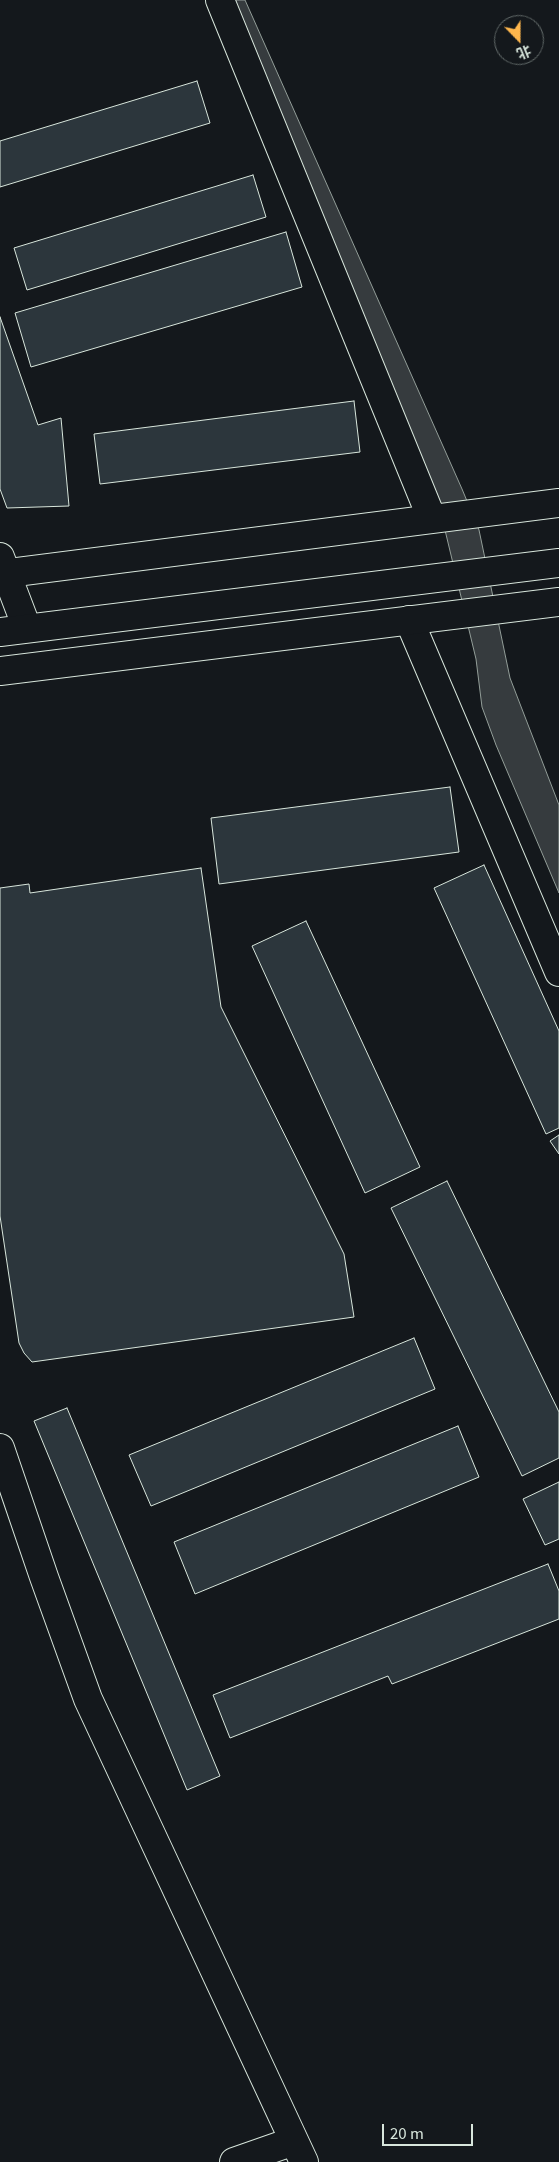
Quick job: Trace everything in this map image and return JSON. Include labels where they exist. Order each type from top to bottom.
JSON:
[{"type":"street","points":[[220,0],[432,519]]},
{"type":"street","points":[[27,628],[2,568],[559,503]]},
{"type":"street","points":[[0,632],[559,563]]},
{"type":"street","points":[[0,671],[559,602]]},
{"type":"street","points":[[409,620],[559,972]]},
{"type":"street","points":[[0,1448],[31,1542],[88,1699],[299,2152],[234,2162]]},
{"type":"shaded area","points":[[224,0],[245,0],[479,530],[510,678],[559,805],[559,893],[496,745],[482,707],[476,659],[438,501]]},
{"type":"building","points":[[197,81],[210,123],[0,187],[0,141]]},
{"type":"building","points":[[253,175],[266,217],[27,290],[14,248]]},
{"type":"building","points":[[286,232],[302,287],[31,367],[15,313]]},
{"type":"building","points":[[0,317],[38,425],[61,418],[69,506],[7,508],[0,489]]},
{"type":"building","points":[[354,401],[360,452],[100,484],[94,434]]},
{"type":"building","points":[[450,787],[459,852],[219,884],[211,818]]},
{"type":"building","points":[[484,865],[559,1031],[559,1128],[546,1134],[434,888]]},
{"type":"building","points":[[201,868],[221,1007],[344,1254],[354,1317],[32,1362],[24,1353],[19,1343],[0,1216],[0,888],[29,884],[30,893]]},
{"type":"building","points":[[306,921],[420,1167],[365,1193],[252,946]]},
{"type":"building","points":[[559,1135],[559,1154],[550,1141]]},
{"type":"building","points":[[447,1181],[559,1412],[559,1458],[522,1476],[391,1208]]},
{"type":"building","points":[[414,1338],[435,1389],[151,1506],[129,1455]]},
{"type":"building","points":[[67,1408],[220,1776],[187,1790],[34,1421]]},
{"type":"building","points":[[458,1426],[479,1477],[195,1594],[174,1542]]},
{"type":"building","points":[[559,1482],[559,1539],[545,1545],[523,1499]]},
{"type":"building","points":[[548,1564],[559,1591],[559,1619],[392,1684],[388,1676],[230,1738],[213,1695]]}]
